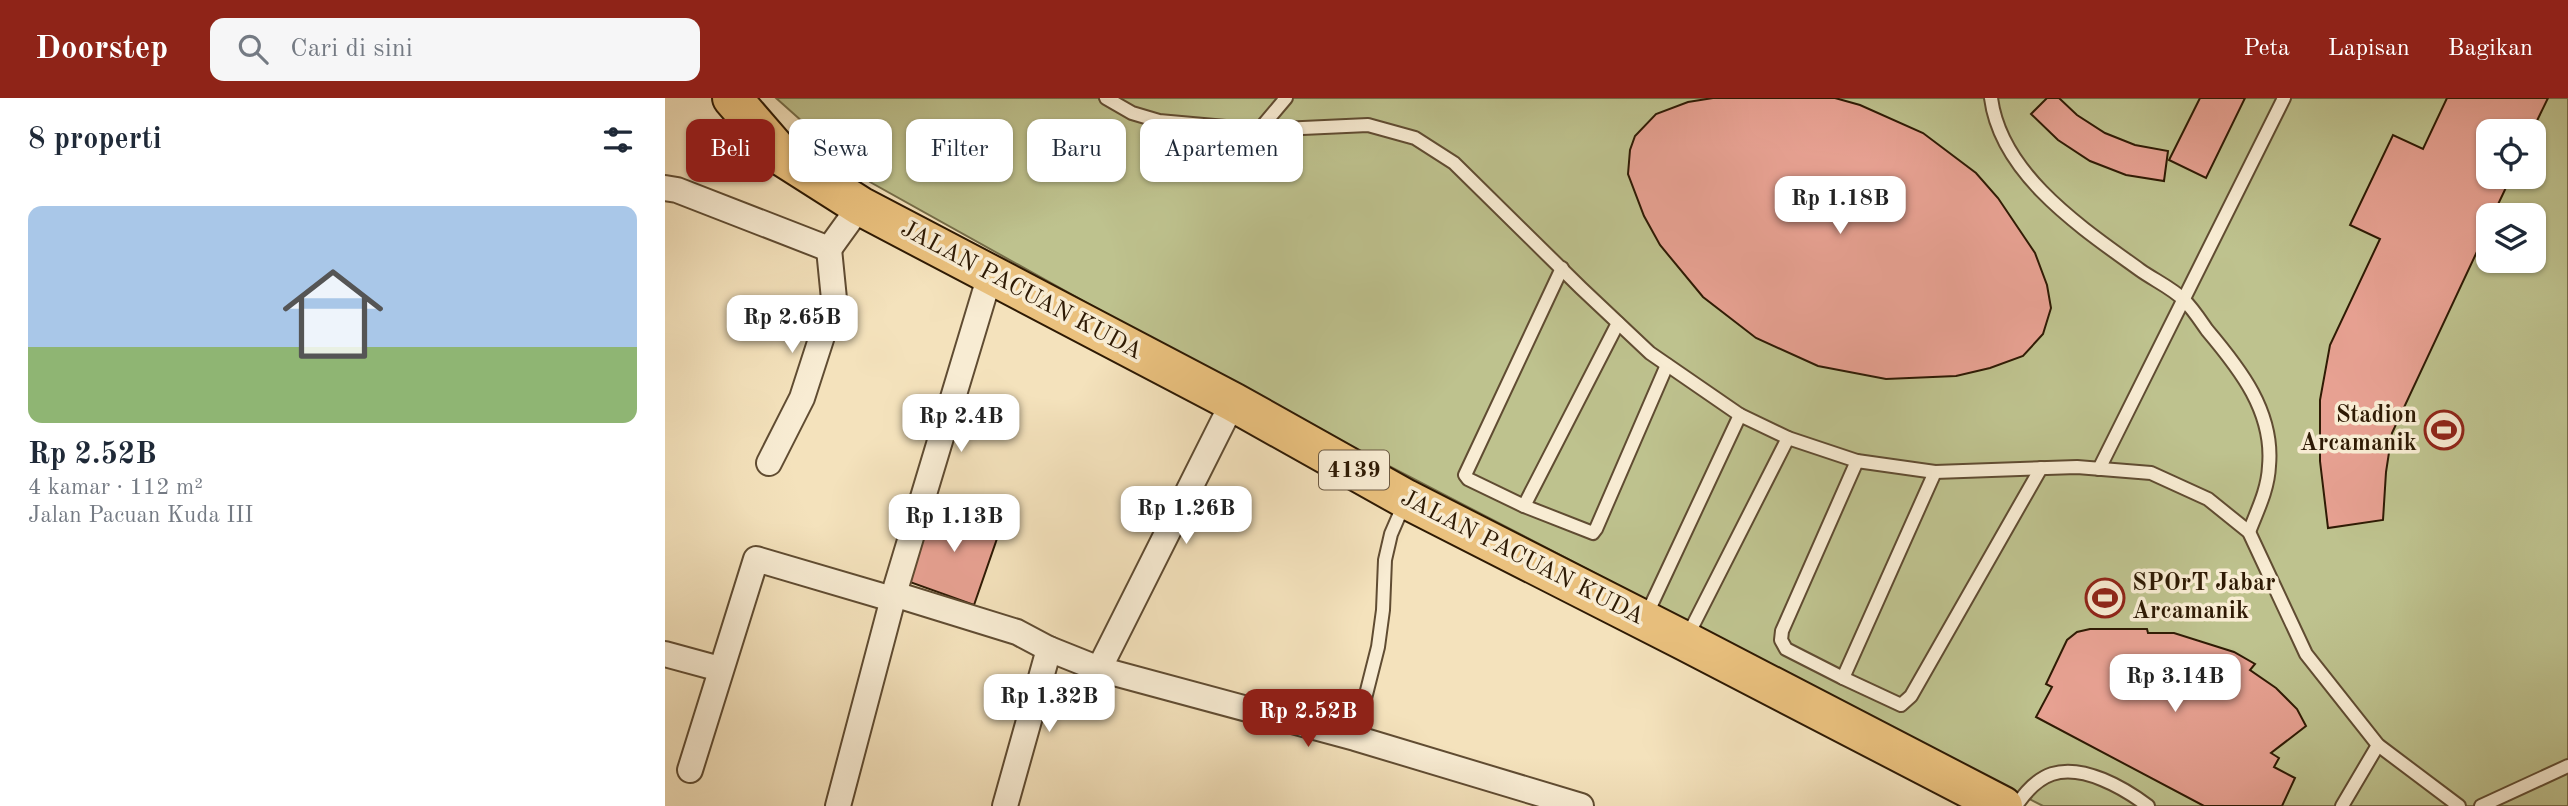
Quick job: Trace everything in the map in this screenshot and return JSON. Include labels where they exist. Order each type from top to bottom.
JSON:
[{"type":"main road","name":"JALAN PACUAN KUDA","points":[[731,98],[783,157],[986,288],[1233,402],[1406,499],[1685,640],[2003,806]]},
{"type":"street","points":[[665,188],[677,190],[829,249]]},
{"type":"street","points":[[768,463],[802,398],[834,299],[829,249],[860,206]]},
{"type":"street","points":[[838,806],[893,597],[986,288]]},
{"type":"street","points":[[1099,669],[1233,402]]},
{"type":"street","points":[[690,770],[755,559],[1017,632],[1049,649],[1099,669],[1355,738],[1581,806]]},
{"type":"street","points":[[1005,806],[1049,649]]},
{"type":"street","points":[[665,654],[720,669]]},
{"type":"lane","points":[[1106,98],[1132,113],[1152,119]]},
{"type":"lane","points":[[1268,119],[1286,98]]},
{"type":"lane","points":[[1991,98],[2003,139],[2017,165],[2045,194],[2084,227],[2183,299],[2237,365],[2259,403],[2270,449],[2266,487],[2249,532]]},
{"type":"lane","points":[[2099,470],[2284,98]]},
{"type":"lane","points":[[1303,128],[1368,125],[1415,138],[1454,163],[1618,323],[1667,365],[1739,415],[1788,438],[1857,461],[1935,472],[2077,467],[2151,474],[2208,499],[2249,532],[2306,654],[2378,745],[2459,806]]},
{"type":"lane","points":[[1562,268],[1465,475],[1468,479],[1586,532],[1594,531],[1667,365]]},
{"type":"lane","points":[[1524,506],[1618,323]]},
{"type":"lane","points":[[1644,620],[1739,415]]},
{"type":"lane","points":[[1685,640],[1788,438]]},
{"type":"lane","points":[[1857,461],[1781,637],[1786,649],[1901,705],[1908,701],[2041,468]]},
{"type":"lane","points":[[1843,678],[1935,472]]},
{"type":"lane","points":[[1355,738],[1378,647],[1385,560],[1391,534],[1406,499]]},
{"type":"lane","points":[[2342,806],[2378,745]]},
{"type":"lane","points":[[2481,806],[2568,766]]},
{"type":"lane","points":[[2015,806],[2026,792],[2052,774],[2080,773],[2129,792],[2148,806]]},
{"type":"green space","name":"SPOrT Jabar Arcamanik","points":[[776,98],[2568,98],[2568,806],[2043,806],[1241,389],[870,182],[892,182],[892,119],[800,119]]},
{"type":"building","points":[[1713,98],[1835,98],[1860,105],[1923,133],[1976,173],[1998,198],[2035,253],[2047,285],[2051,308],[2043,334],[2023,356],[1990,368],[1956,376],[1886,379],[1818,366],[1756,338],[1703,297],[1660,245],[1644,216],[1628,174],[1630,150],[1635,136],[1656,114],[1688,102]]},
{"type":"building","points":[[2047,98],[2059,98],[2077,115],[2105,133],[2135,145],[2168,151],[2164,181],[2126,175],[2090,161],[2058,140],[2031,114]]},
{"type":"building","points":[[2200,98],[2245,98],[2206,178],[2169,160]]},
{"type":"building","points":[[2447,98],[2548,98],[2538,119],[2476,119],[2476,189],[2505,189],[2499,203],[2476,203],[2476,254],[2392,433],[2383,520],[2328,528],[2320,461],[2320,400],[2330,345],[2380,239],[2350,225],[2393,135],[2423,149]]},
{"type":"building","points":[[934,504],[1001,527],[974,605],[907,581]]},
{"type":"building","points":[[2090,629],[2147,629],[2148,633],[2174,633],[2234,652],[2255,664],[2250,670],[2276,688],[2297,709],[2306,726],[2271,753],[2279,758],[2274,767],[2295,778],[2282,806],[2204,806],[2036,717],[2052,687],[2046,684],[2067,640],[2077,632]]},
{"type":"place","name":"Stadion Arcamanik","points":[[2444,430]]},
{"type":"place","name":"SPOrT Jabar Arcamanik","points":[[2105,598]]}]
